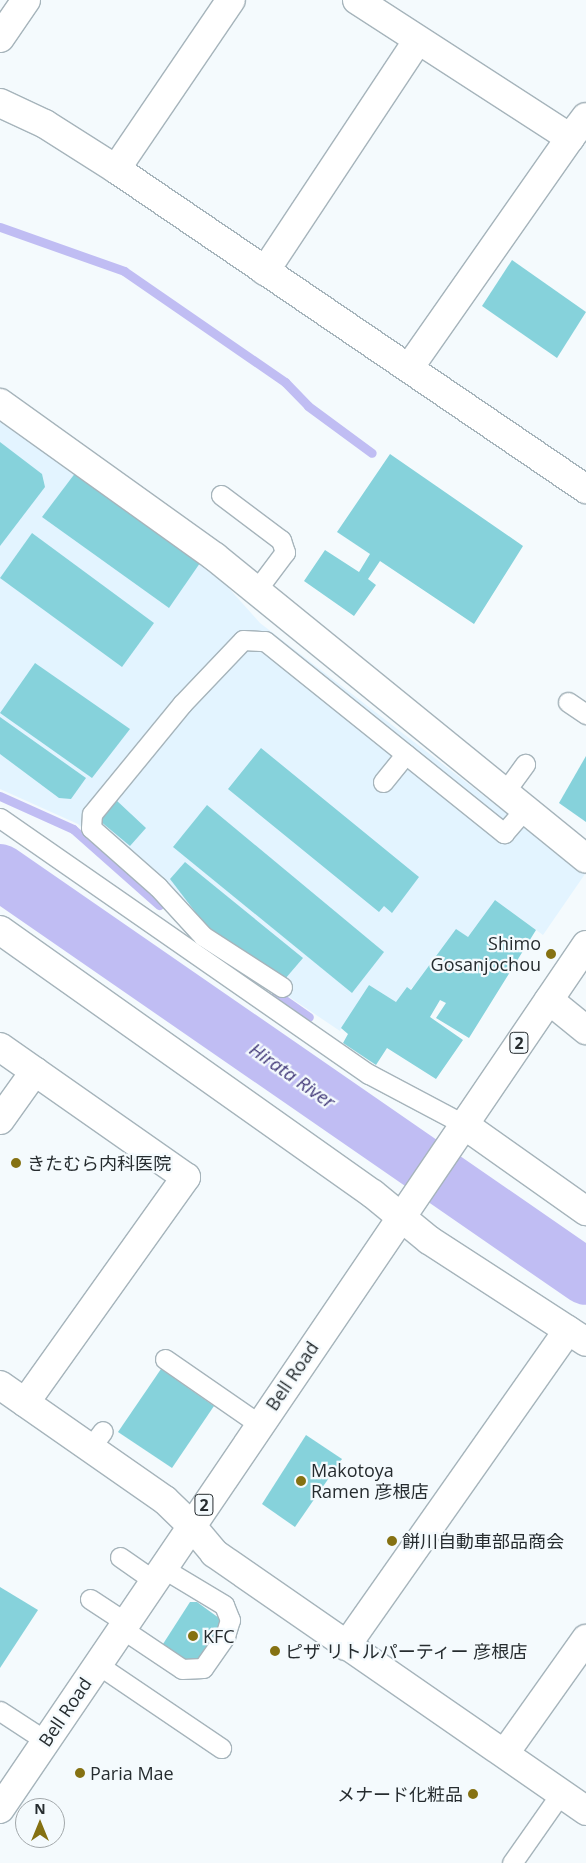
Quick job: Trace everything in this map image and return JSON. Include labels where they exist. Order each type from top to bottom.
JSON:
[{"type":"street","points":[[0,38],[26,0]]},
{"type":"street","points":[[116,169],[231,0]]},
{"type":"street","points":[[357,0],[417,41],[578,128],[409,368]]},
{"type":"street","points":[[265,271],[417,41]]},
{"type":"street","points":[[0,104],[45,124],[116,169],[586,490]]},
{"type":"street","points":[[0,403],[215,557],[255,592],[586,859]]},
{"type":"street","points":[[0,930],[405,1210],[577,1336],[346,1646]]},
{"type":"street","name":"Bell Road","points":[[0,1808],[190,1524],[586,945]]},
{"type":"street","points":[[549,1000],[586,1030]]},
{"type":"street","points":[[0,1047],[186,1177],[25,1403]]},
{"type":"street","points":[[0,1120],[35,1072]]},
{"type":"street","points":[[458,1132],[586,1211]]},
{"type":"street","points":[[0,1385],[25,1403],[96,1439],[190,1524],[214,1553],[586,1811]]},
{"type":"street","points":[[505,1753],[586,1639]]},
{"type":"lane","points":[[221,495],[281,540],[285,552],[255,592]]},
{"type":"lane","points":[[282,987],[203,936],[158,887],[91,828],[92,814],[182,704],[243,640],[265,641],[504,833],[525,764]]},
{"type":"lane","points":[[568,702],[586,714]]},
{"type":"lane","points":[[383,782],[406,754]]},
{"type":"lane","points":[[0,818],[369,1074],[458,1132]]},
{"type":"lane","points":[[165,1359],[259,1424]]},
{"type":"lane","points":[[90,1599],[182,1669],[203,1668],[225,1636],[230,1620],[224,1605],[120,1557]]},
{"type":"lane","points":[[97,1664],[221,1748]]},
{"type":"lane","points":[[0,1711],[46,1741]]},
{"type":"lane","points":[[512,1863],[561,1794]]},
{"type":"shaded area","points":[[0,416],[209,566],[260,623],[585,874],[543,935],[495,900],[468,937],[396,1002],[369,985],[340,1031],[191,931],[78,824],[0,789]]},
{"type":"building","points":[[512,260],[586,312],[557,358],[482,306]]},
{"type":"building","points":[[0,442],[42,474],[45,487],[0,546]]},
{"type":"building","points":[[390,454],[523,546],[474,624],[380,561],[368,579],[376,585],[354,616],[304,581],[325,550],[359,572],[370,554],[337,532]]},
{"type":"building","points":[[76,472],[200,563],[169,608],[42,517]]},
{"type":"building","points":[[32,533],[154,623],[122,667],[0,578]]},
{"type":"building","points":[[35,663],[130,729],[92,778],[0,713]]},
{"type":"building","points":[[0,717],[86,778],[71,799],[59,798],[0,754]]},
{"type":"building","points":[[261,748],[419,877],[392,913],[384,906],[379,912],[228,789]]},
{"type":"building","points":[[586,756],[586,822],[559,803]]},
{"type":"building","points":[[115,799],[146,828],[130,846],[100,821]]},
{"type":"building","points":[[207,805],[384,952],[352,993],[173,847]]},
{"type":"building","points":[[185,862],[303,958],[285,979],[209,930],[170,879]]},
{"type":"building","points":[[495,900],[536,930],[469,1038],[436,1018],[446,1003],[440,1000],[430,1017],[463,1040],[436,1079],[387,1048],[376,1065],[343,1043],[348,1034],[341,1028],[369,985],[396,1002],[407,987],[411,990],[456,929],[468,937]]},
{"type":"building","points":[[161,1369],[214,1406],[172,1468],[118,1432]]},
{"type":"building","name":"Makotoya Ramen 彦根店","points":[[306,1435],[342,1459],[295,1527],[262,1504]]},
{"type":"building","points":[[0,1587],[38,1610],[0,1668]]},
{"type":"building","name":"KFC","points":[[190,1602],[197,1602],[223,1621],[199,1662],[191,1663],[163,1644]]},
{"type":"waterway","points":[[0,227],[124,271],[285,382],[308,406],[372,453]]},
{"type":"waterway","points":[[0,796],[73,829],[159,905]]},
{"type":"waterway","name":"Hirata River","points":[[0,872],[586,1277]]},
{"type":"waterway","points":[[276,994],[309,1017]]},
{"type":"place","name":"Shimo Gosanjochou","points":[[551,954]]},
{"type":"place","name":"きたむら内科医院","points":[[16,1163]]},
{"type":"place","name":"Makotoya Ramen 彦根店","points":[[301,1481]]},
{"type":"place","name":"餅川自動車部品商会","points":[[392,1541]]},
{"type":"place","name":"KFC","points":[[193,1636]]},
{"type":"place","name":"ピザ リトルパーティー 彦根店","points":[[275,1651]]},
{"type":"place","name":"Paria Mae","points":[[80,1773]]},
{"type":"place","name":"メナード化粧品","points":[[473,1794]]}]
